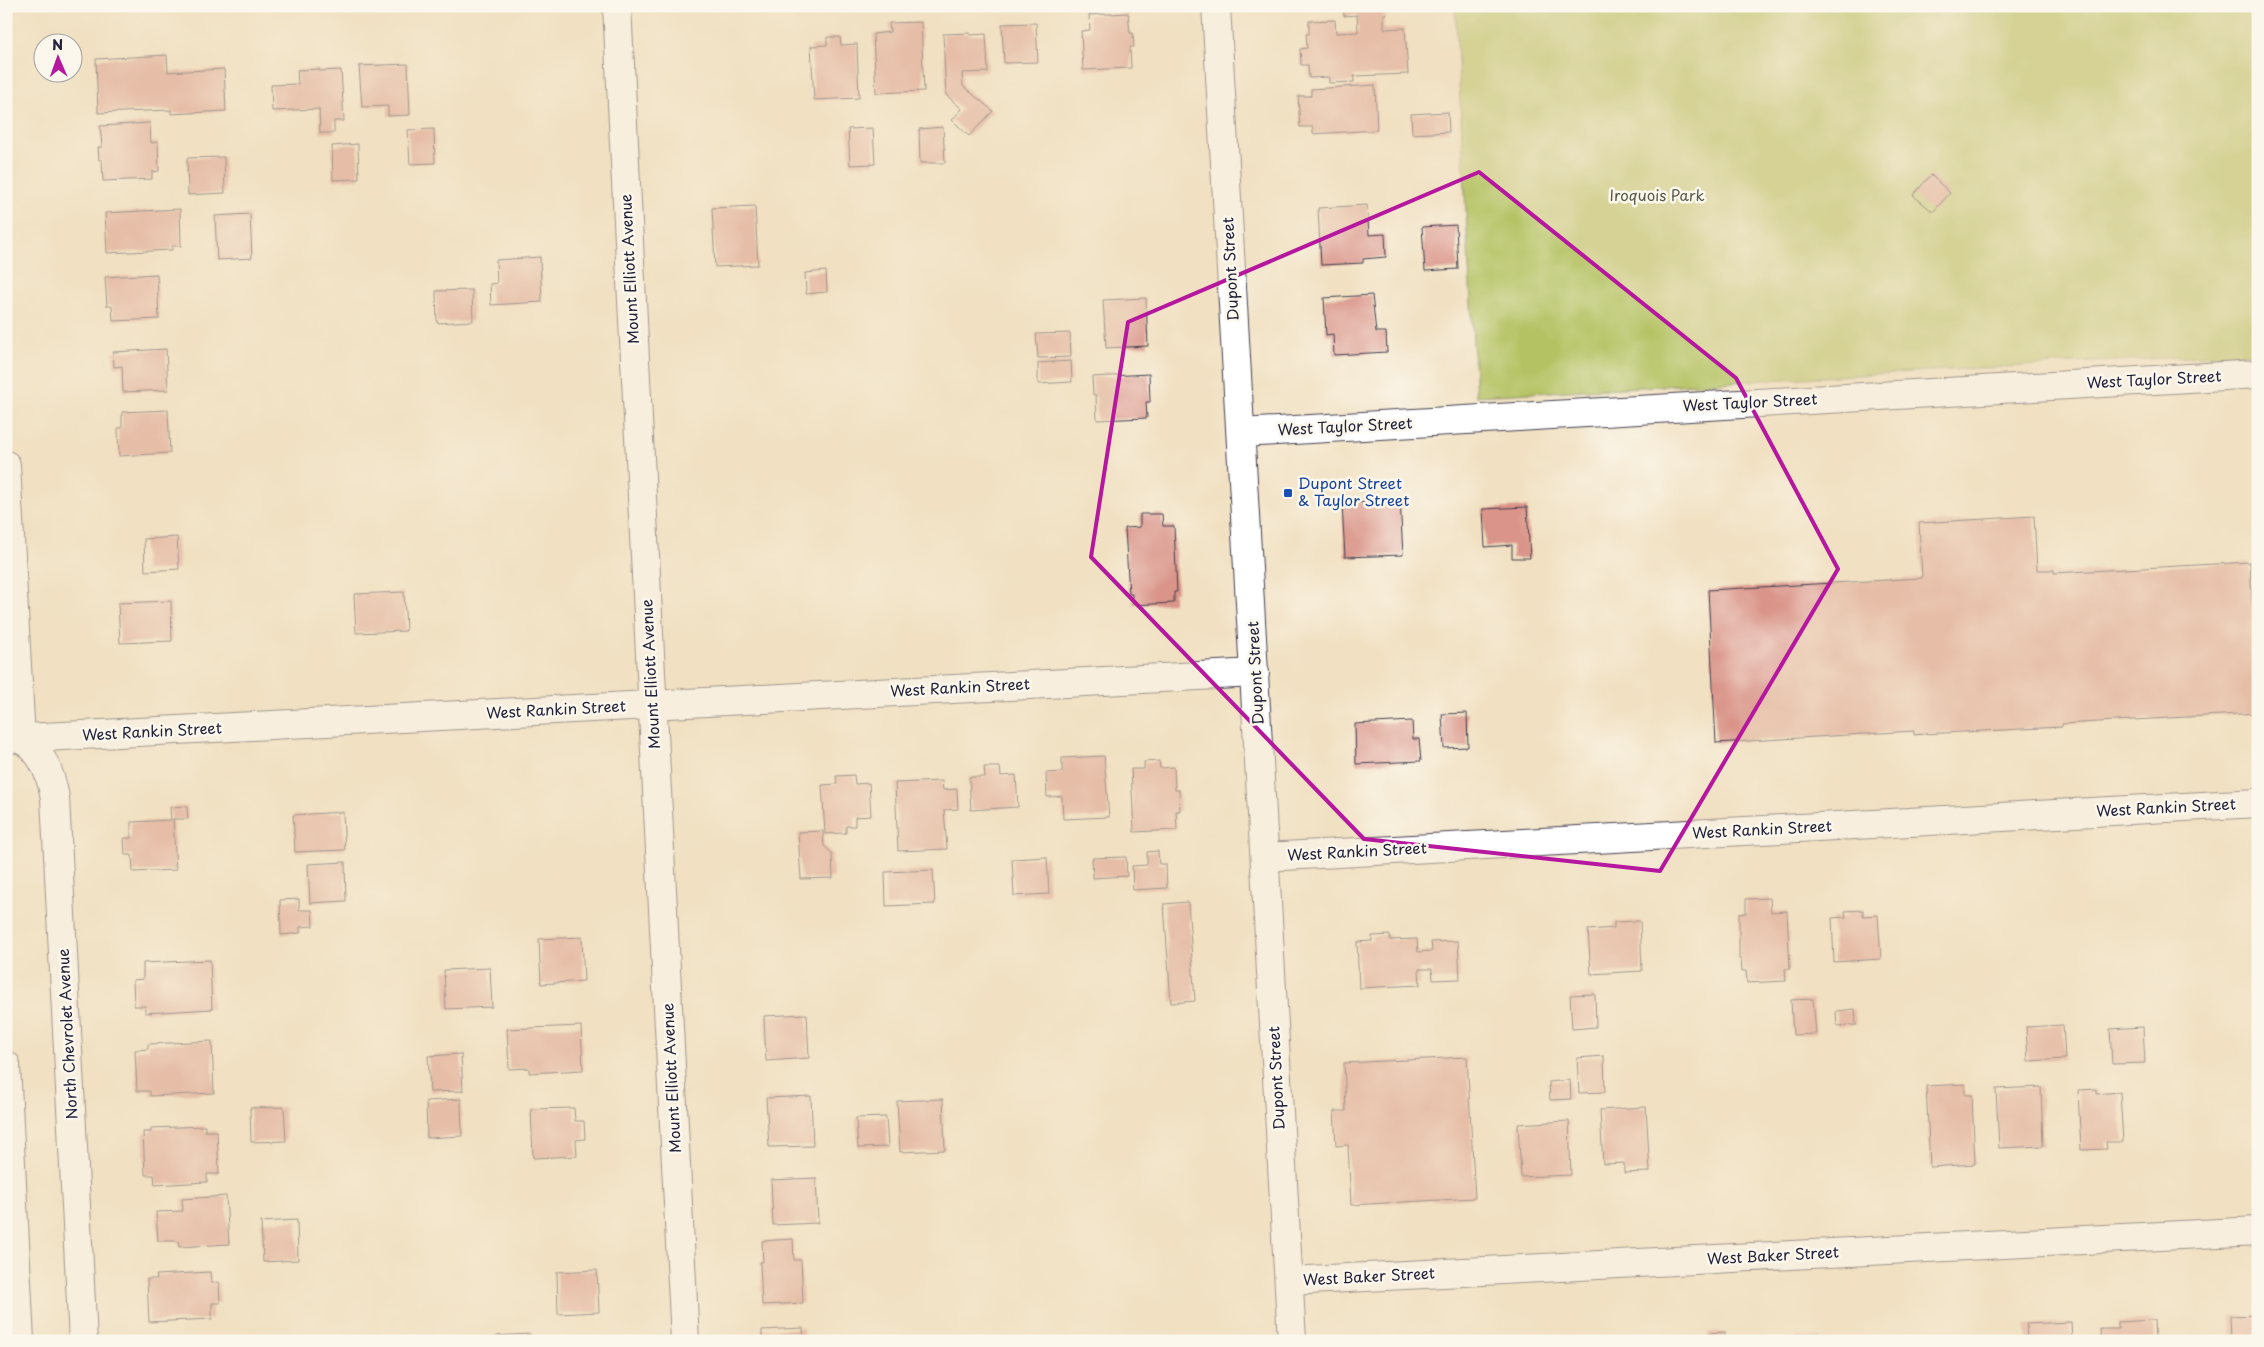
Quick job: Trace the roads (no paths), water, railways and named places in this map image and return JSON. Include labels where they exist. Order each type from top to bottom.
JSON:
[{"type":"street","name":"Mount Elliott Avenue","points":[[617,6],[685,1341]]},
{"type":"street","name":"Dupont Street","points":[[1216,6],[1292,1341]]},
{"type":"street","name":"West Taylor Street","points":[[1241,432],[2258,374]]},
{"type":"street","points":[[6,464],[11,744]]},
{"type":"street","name":"West Rankin Street","points":[[11,744],[652,705],[1255,673]]},
{"type":"street","name":"North Chevrolet Avenue","points":[[11,744],[28,743],[42,758],[50,775],[55,798],[83,1341]]},
{"type":"street","name":"West Rankin Street","points":[[1265,857],[2258,803]]},
{"type":"street","points":[[6,1065],[20,1341]]},
{"type":"street","name":"West Baker Street","points":[[1288,1281],[2258,1231]]},
{"type":"place","name":"Dupont Street & Taylor Street","points":[[1288,493]]},
{"type":"park label","name":"Iroquois Park","points":[[1657,196]]}]
